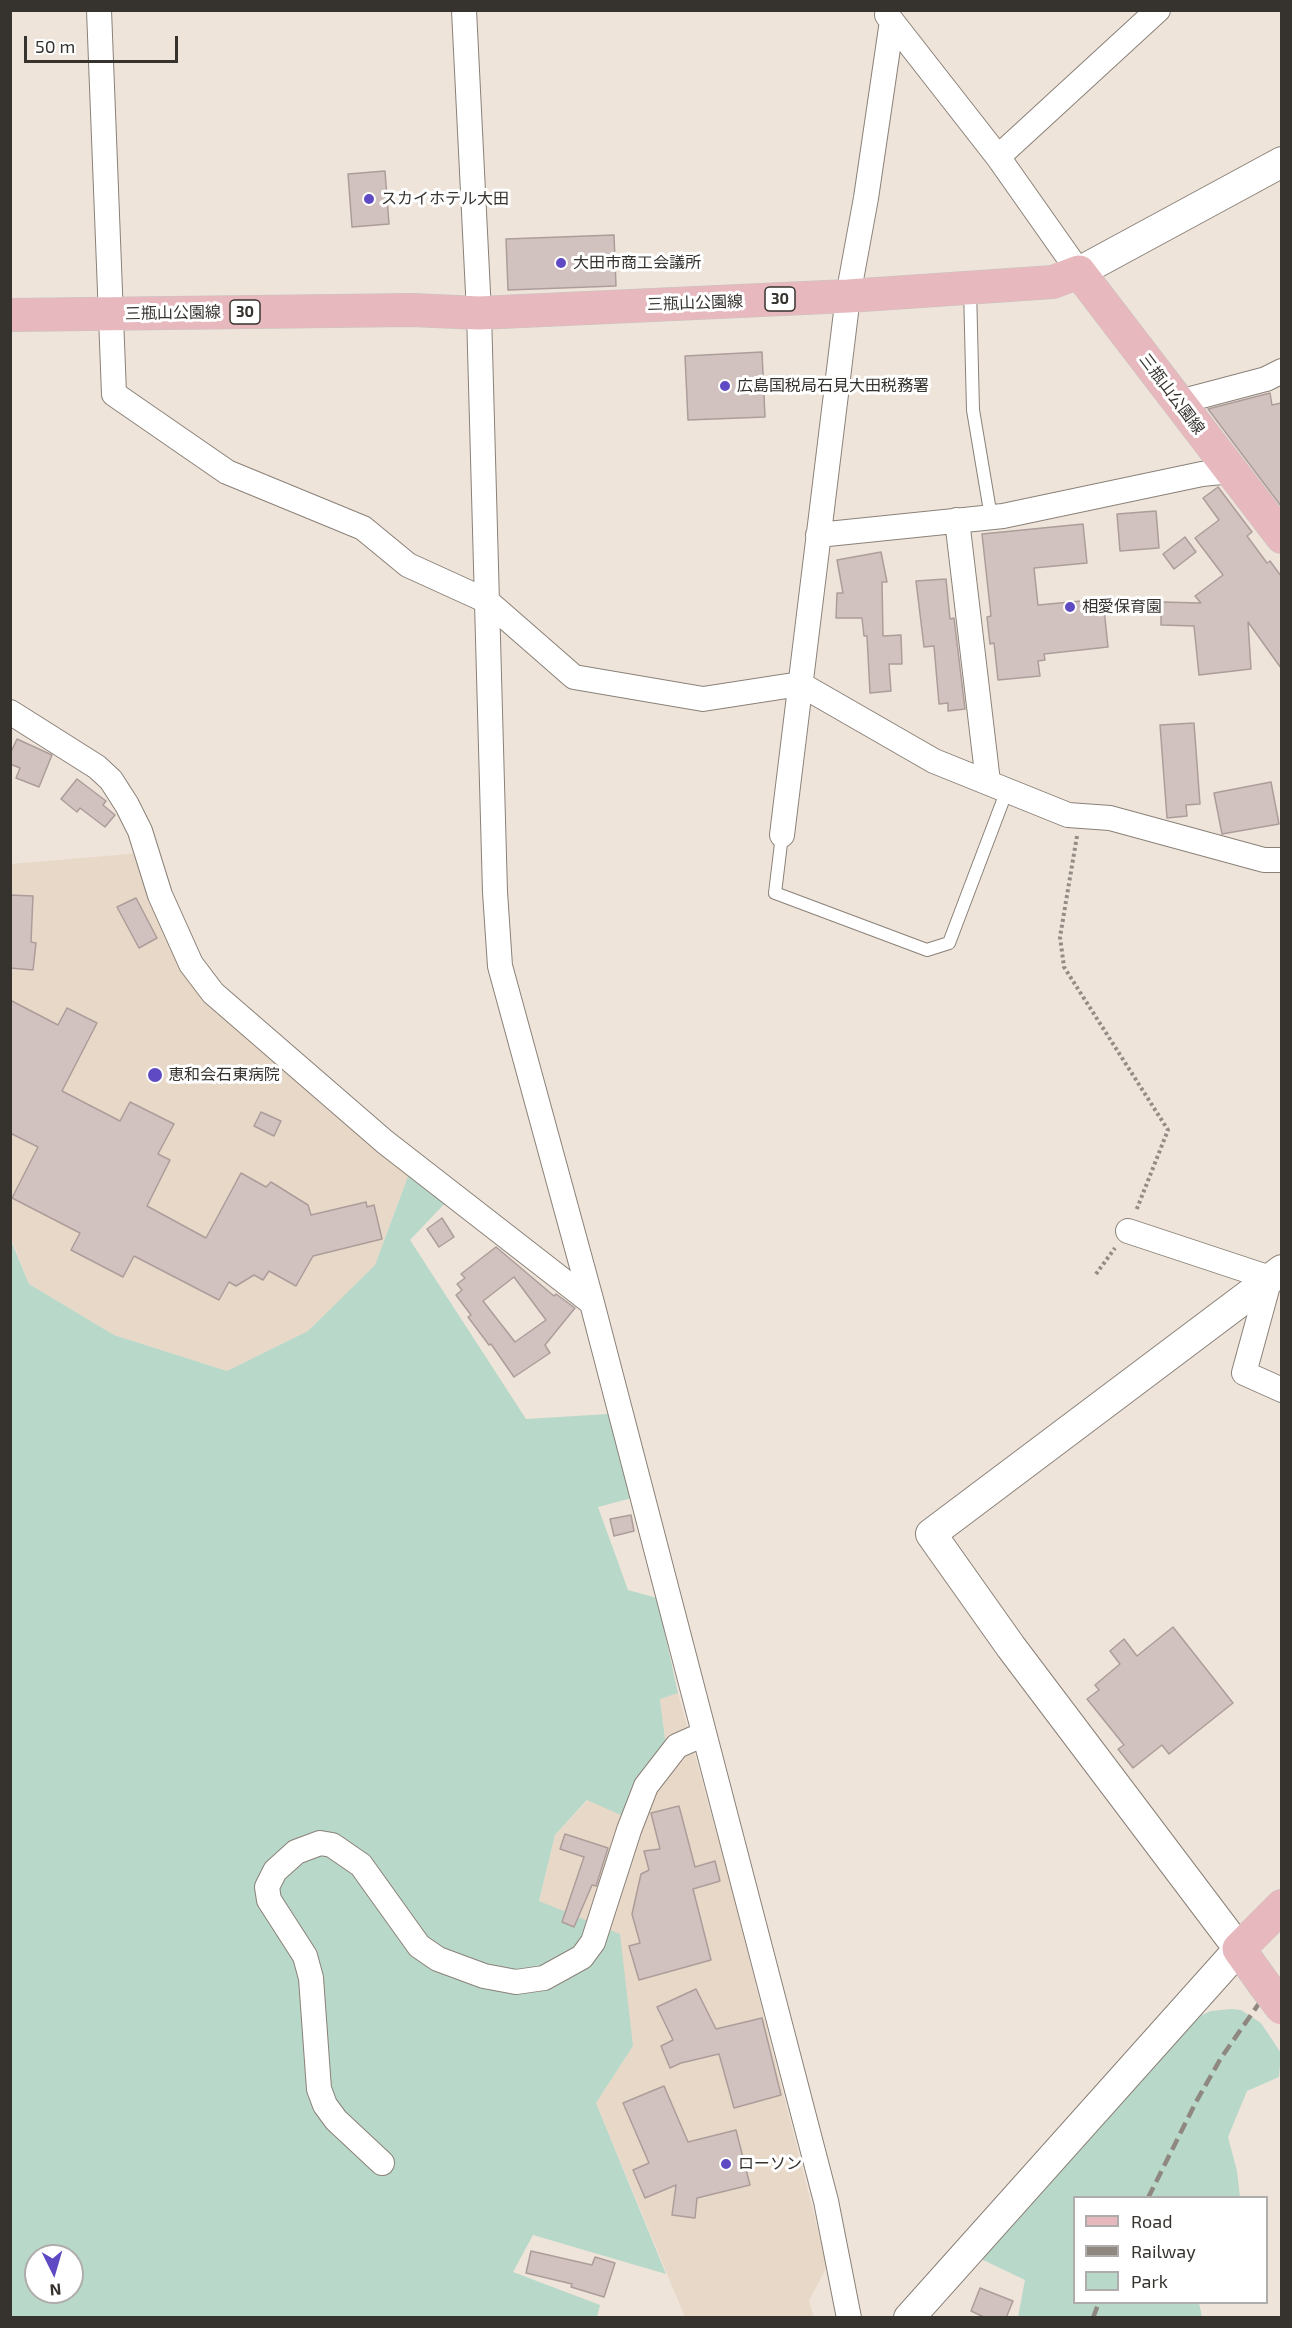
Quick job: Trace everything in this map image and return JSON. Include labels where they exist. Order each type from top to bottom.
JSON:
[{"type":"main road","name":"三瓶山公園線","points":[[10,315],[412,310],[479,313],[848,296],[1053,282],[1079,272],[1281,537]]},
{"type":"main road","points":[[1273,1996],[1239,1949],[1281,1906]]},
{"type":"street","points":[[99,10],[114,394],[227,472],[363,528],[408,565],[488,601],[574,677],[703,699],[800,684],[934,761],[1068,815],[1110,818],[1264,860],[1281,860]]},
{"type":"street","points":[[464,10],[479,313],[495,892],[500,966],[592,1303],[826,2202],[849,2318]]},
{"type":"street","points":[[998,157],[1158,10]]},
{"type":"street","points":[[888,16],[998,157],[1079,272],[1281,162]]},
{"type":"street","points":[[782,835],[848,296],[866,198],[888,16]]},
{"type":"street","points":[[1179,402],[1266,379],[1281,371]]},
{"type":"street","points":[[818,535],[1004,516],[1202,474],[1232,471]]},
{"type":"street","points":[[957,520],[997,786]]},
{"type":"street","points":[[10,712],[97,767],[111,780],[140,831],[160,895],[191,964],[213,993],[385,1142],[592,1303]]},
{"type":"street","points":[[1128,1231],[1276,1274]]},
{"type":"street","points":[[1276,1274],[1244,1373],[1281,1390]]},
{"type":"street","points":[[909,2318],[1239,1949],[1011,1647],[931,1534],[1276,1274]]},
{"type":"street","points":[[382,2163],[336,2120],[322,2097],[319,2088],[311,1978],[305,1956],[269,1900],[267,1887],[275,1871],[296,1852],[320,1843],[332,1845],[362,1865],[418,1946],[438,1959],[484,1976],[516,1982],[544,1978],[582,1957],[593,1942],[629,1830],[646,1786],[677,1746],[705,1734]]},
{"type":"lane","points":[[970,287],[973,410],[991,517]]},
{"type":"lane","points":[[782,835],[775,893],[927,950],[949,943],[997,786]]},
{"type":"path","points":[[1080,816],[1060,937],[1064,967],[1168,1130],[1128,1231],[1096,1274]]},
{"type":"shaded area","name":"恵和会石東病院","points":[[140,853],[189,979],[410,1171],[375,1265],[308,1331],[227,1371],[114,1335],[29,1284],[11,1238],[11,864]]},
{"type":"shaded area","points":[[678,1693],[729,1879],[827,2266],[809,2301],[814,2317],[685,2317],[596,2103],[633,2046],[539,1902],[555,1835],[588,1800],[643,1825],[667,1755],[660,1698]]},
{"type":"green space","points":[[410,1171],[450,1198],[410,1240],[526,1419],[608,1414],[632,1498],[598,1507],[628,1590],[657,1598],[678,1693],[660,1699],[667,1755],[643,1825],[587,1800],[555,1835],[539,1901],[620,1934],[633,2046],[596,2103],[666,2274],[533,2235],[513,2272],[600,2305],[597,2317],[11,2317],[10,1238],[29,1284],[114,1335],[227,1371],[308,1331],[375,1265]]},
{"type":"green space","points":[[1241,2010],[1261,2023],[1281,2053],[1279,2077],[1247,2091],[1228,2137],[1237,2171],[1240,2196],[1073,2196],[1073,2304],[1199,2304],[1202,2317],[1018,2317],[1025,2280],[979,2258],[1193,2019],[1211,2011]]},
{"type":"building","name":"スカイホテル大田","points":[[385,171],[389,224],[352,227],[348,174]]},
{"type":"building","name":"大田市商工会議所","points":[[614,235],[616,286],[508,290],[506,239]]},
{"type":"building","name":"広島国税局石見大田税務署","points":[[762,352],[765,417],[688,420],[685,356]]},
{"type":"building","points":[[1270,393],[1272,405],[1281,403],[1281,506],[1208,409]]},
{"type":"building","points":[[1218,487],[1252,532],[1247,536],[1267,563],[1270,561],[1281,576],[1281,668],[1248,622],[1251,669],[1199,675],[1194,626],[1161,625],[1161,602],[1201,603],[1195,596],[1223,575],[1195,538],[1219,520],[1203,498]]},
{"type":"building","points":[[1156,511],[1159,548],[1120,551],[1117,514]]},
{"type":"building","points":[[1083,524],[1087,563],[1034,568],[1038,605],[1103,599],[1108,647],[1044,654],[1045,660],[1038,661],[1040,676],[998,680],[994,643],[990,644],[987,617],[991,616],[982,534]]},
{"type":"building","points":[[1185,537],[1196,552],[1174,569],[1163,554]]},
{"type":"building","points":[[881,552],[887,582],[882,582],[883,636],[901,635],[902,664],[889,664],[891,691],[870,693],[867,636],[864,636],[862,618],[836,618],[837,593],[843,593],[837,560]]},
{"type":"building","points":[[946,579],[950,619],[954,618],[965,709],[948,711],[948,703],[939,704],[934,646],[924,647],[916,581]]},
{"type":"building","points":[[1194,723],[1200,804],[1186,805],[1187,816],[1167,818],[1160,725]]},
{"type":"building","points":[[17,739],[52,755],[39,787],[16,778],[20,768],[10,764],[10,754]]},
{"type":"building","points":[[77,779],[106,801],[103,805],[115,815],[105,827],[80,808],[77,812],[61,799]]},
{"type":"building","points":[[1271,782],[1279,824],[1222,834],[1214,793]]},
{"type":"building","points":[[10,895],[33,896],[31,942],[36,943],[33,970],[10,968]]},
{"type":"building","points":[[136,898],[157,938],[139,948],[117,907]]},
{"type":"building","points":[[10,1000],[58,1025],[67,1008],[97,1023],[62,1091],[120,1121],[130,1102],[174,1124],[158,1154],[170,1160],[147,1206],[206,1238],[241,1173],[266,1187],[271,1182],[308,1205],[311,1215],[366,1202],[367,1207],[374,1205],[382,1239],[313,1256],[296,1286],[269,1271],[263,1280],[254,1275],[236,1286],[229,1282],[219,1300],[134,1256],[123,1277],[71,1250],[80,1233],[12,1198],[38,1147],[10,1133]]},
{"type":"building","points":[[261,1112],[281,1121],[274,1136],[254,1126]]},
{"type":"building","points":[[442,1218],[454,1237],[439,1247],[427,1229]]},
{"type":"building","points":[[496,1247],[554,1296],[556,1294],[575,1308],[545,1345],[550,1353],[514,1377],[491,1344],[489,1345],[468,1317],[471,1315],[456,1295],[462,1290],[457,1284],[465,1278],[461,1274]],"holes":[[[514,1277],[546,1320],[515,1342],[483,1301]]]},
{"type":"building","points":[[631,1515],[634,1531],[614,1536],[610,1519]]},
{"type":"building","points":[[1173,1627],[1233,1703],[1169,1754],[1162,1745],[1133,1768],[1118,1749],[1124,1745],[1087,1699],[1099,1690],[1095,1685],[1120,1664],[1110,1651],[1124,1639],[1137,1656]]},
{"type":"building","points":[[679,1806],[695,1867],[715,1861],[720,1881],[693,1889],[711,1960],[639,1980],[629,1946],[640,1943],[632,1914],[641,1874],[649,1870],[644,1851],[660,1849],[651,1813]]},
{"type":"building","points":[[565,1834],[608,1848],[596,1886],[592,1885],[574,1927],[562,1922],[584,1857],[560,1849]]},
{"type":"building","points":[[696,1989],[716,2029],[762,2018],[781,2095],[734,2108],[719,2054],[670,2068],[661,2046],[673,2040],[657,2007]]},
{"type":"building","points":[[664,2086],[688,2142],[736,2130],[750,2185],[697,2198],[695,2218],[672,2215],[676,2185],[645,2198],[633,2170],[649,2163],[623,2103]]},
{"type":"building","points":[[531,2251],[592,2265],[595,2257],[615,2263],[604,2297],[571,2287],[572,2284],[526,2273]]},
{"type":"building","points":[[980,2288],[1013,2301],[1006,2318],[986,2318],[971,2311]]},
{"type":"railway","points":[[1149,2196],[1196,2102],[1221,2058],[1260,2002],[1282,1978]]},
{"type":"railway","points":[[1093,2318],[1098,2304]]},
{"type":"place","name":"スカイホテル大田","points":[[369,199]]},
{"type":"place","name":"大田市商工会議所","points":[[561,263]]},
{"type":"place","name":"広島国税局石見大田税務署","points":[[725,386]]},
{"type":"place","name":"相愛保育園","points":[[1070,607]]},
{"type":"place","name":"恵和会石東病院","points":[[155,1075]]},
{"type":"place","name":"ローソン","points":[[726,2164]]}]
